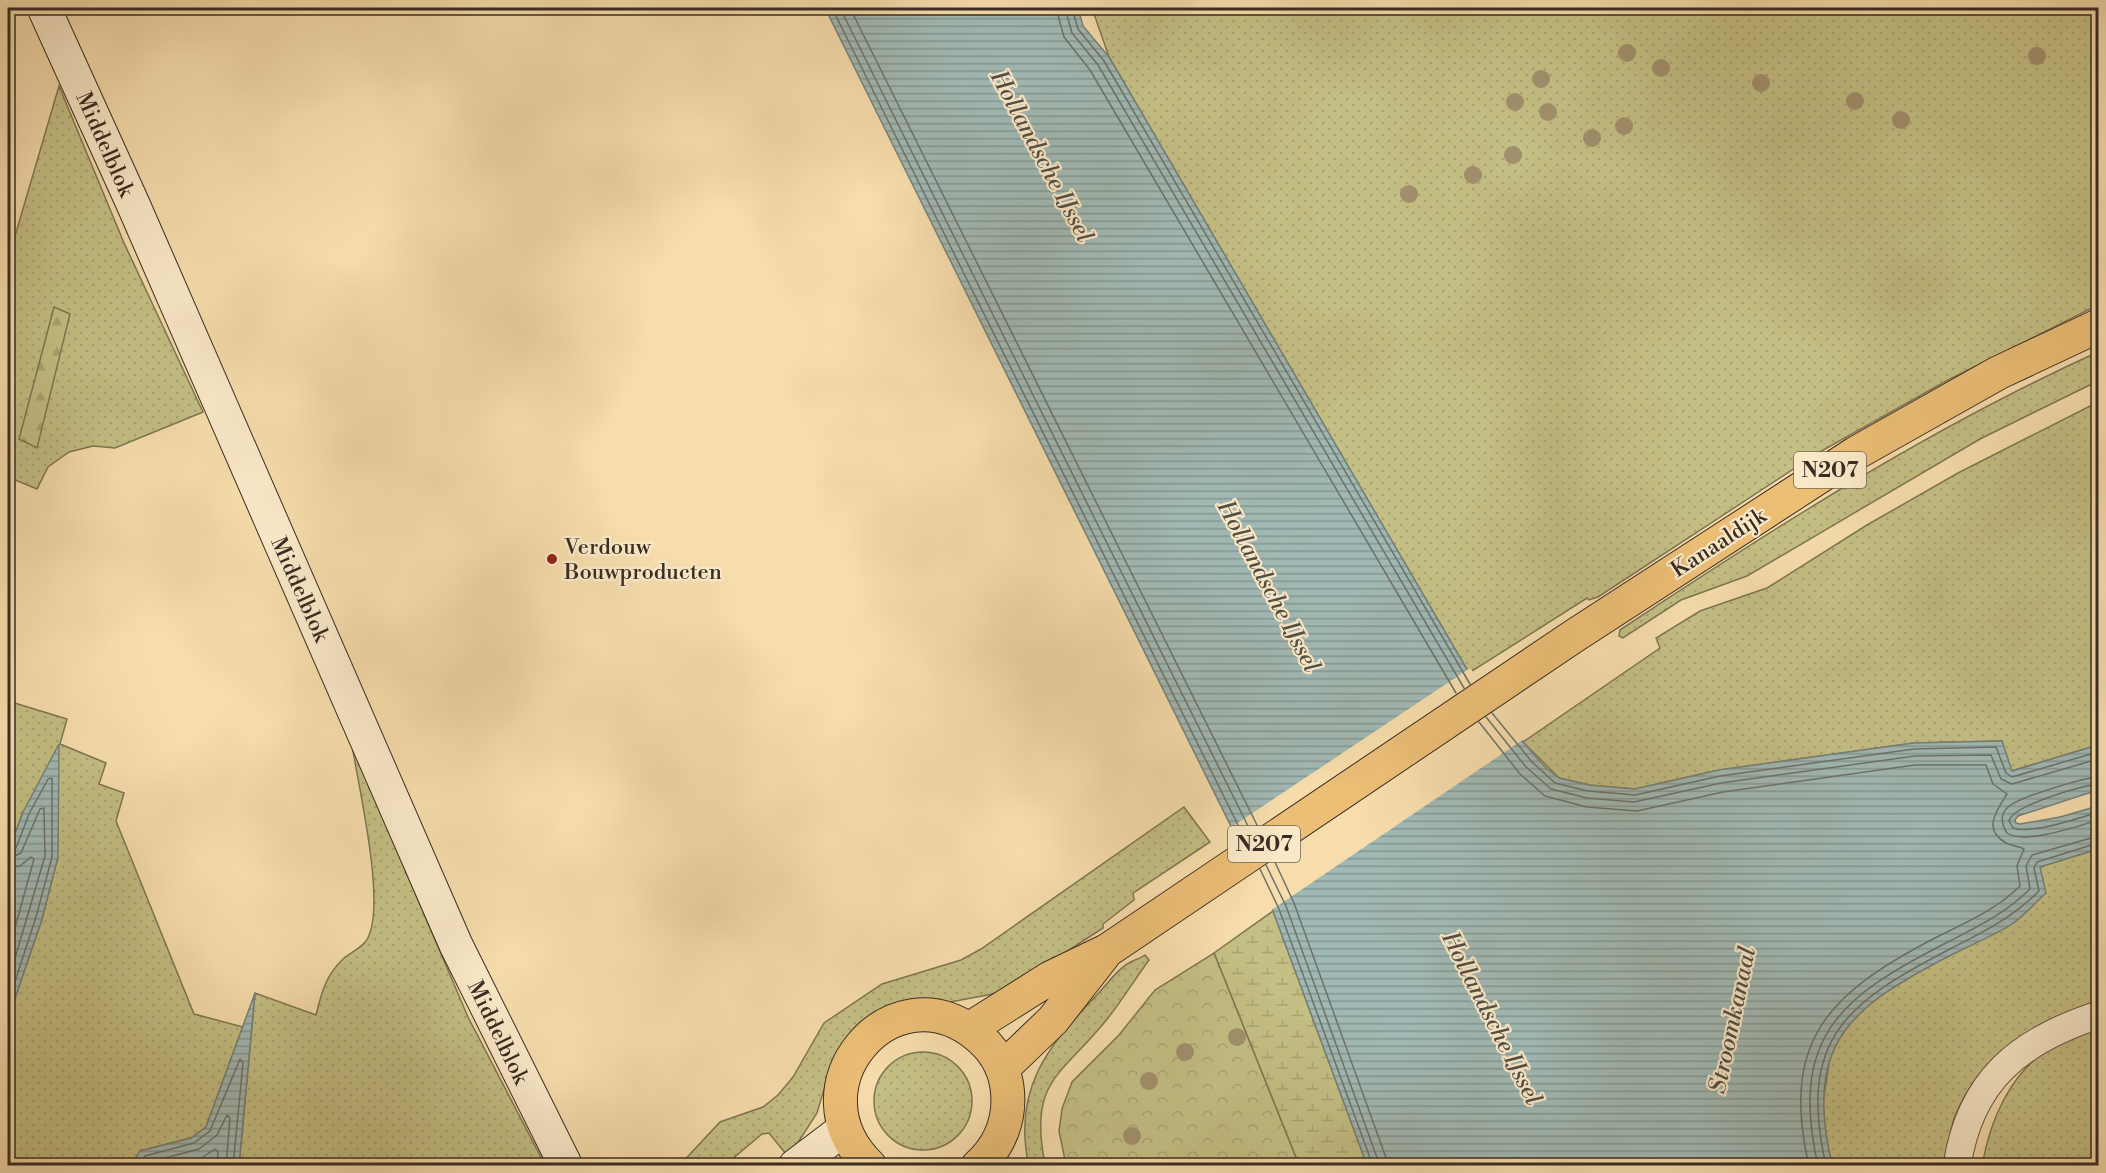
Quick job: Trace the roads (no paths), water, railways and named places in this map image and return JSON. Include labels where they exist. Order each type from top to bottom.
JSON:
[{"type":"main road","name":"Kanaaldijk","points":[[1108,950],[1574,636],[1856,453],[1998,373],[2098,326]]},
{"type":"main road","name":"N207","points":[[969,1029],[1050,978],[1108,950]]},
{"type":"main road","name":"N207","points":[[1002,1068],[1053,1020],[1108,950]]},
{"type":"main road","points":[[870,1166],[855,1149],[844,1129],[840,1088],[849,1061],[866,1039],[889,1023],[916,1017],[943,1018],[969,1029],[988,1046],[1002,1068],[1006,1082],[1008,1110],[991,1160]]},
{"type":"street","name":"Middelblok","points":[[44,8],[355,709],[456,945],[566,1166]]},
{"type":"street","points":[[1957,1166],[1964,1130],[1977,1099],[1997,1073],[2026,1048],[2065,1026],[2098,1015]]},
{"type":"street","points":[[795,1166],[844,1129]]},
{"type":"water","points":[[825,8],[1078,8],[1083,26],[1109,57],[1469,673],[1523,742],[1546,768],[1559,778],[1589,785],[1635,789],[1719,770],[1914,743],[2002,741],[2012,771],[2098,745],[2098,790],[2018,816],[2015,820],[2020,824],[2060,817],[2098,806],[2098,849],[2040,867],[2046,893],[2021,917],[1998,932],[1919,972],[1888,991],[1863,1010],[1844,1032],[1831,1057],[1825,1087],[1825,1122],[1832,1165],[1367,1165],[1273,911]]},
{"type":"water","points":[[59,744],[58,857],[42,919],[8,1019],[8,853],[23,812]]},
{"type":"water","points":[[255,993],[239,1165],[132,1165],[140,1151],[191,1138],[206,1127]]},
{"type":"place","name":"Verdouw Bouwproducten","points":[[552,559]]},
{"type":"water label","name":"Hollandsche IJssel","points":[[1042,156]]},
{"type":"water label","name":"Hollandsche IJssel","points":[[1269,586]]},
{"type":"water label","name":"Hollandsche IJssel","points":[[1492,1018]]},
{"type":"water label","name":"Stroomkanaal","points":[[1732,1020]]}]
